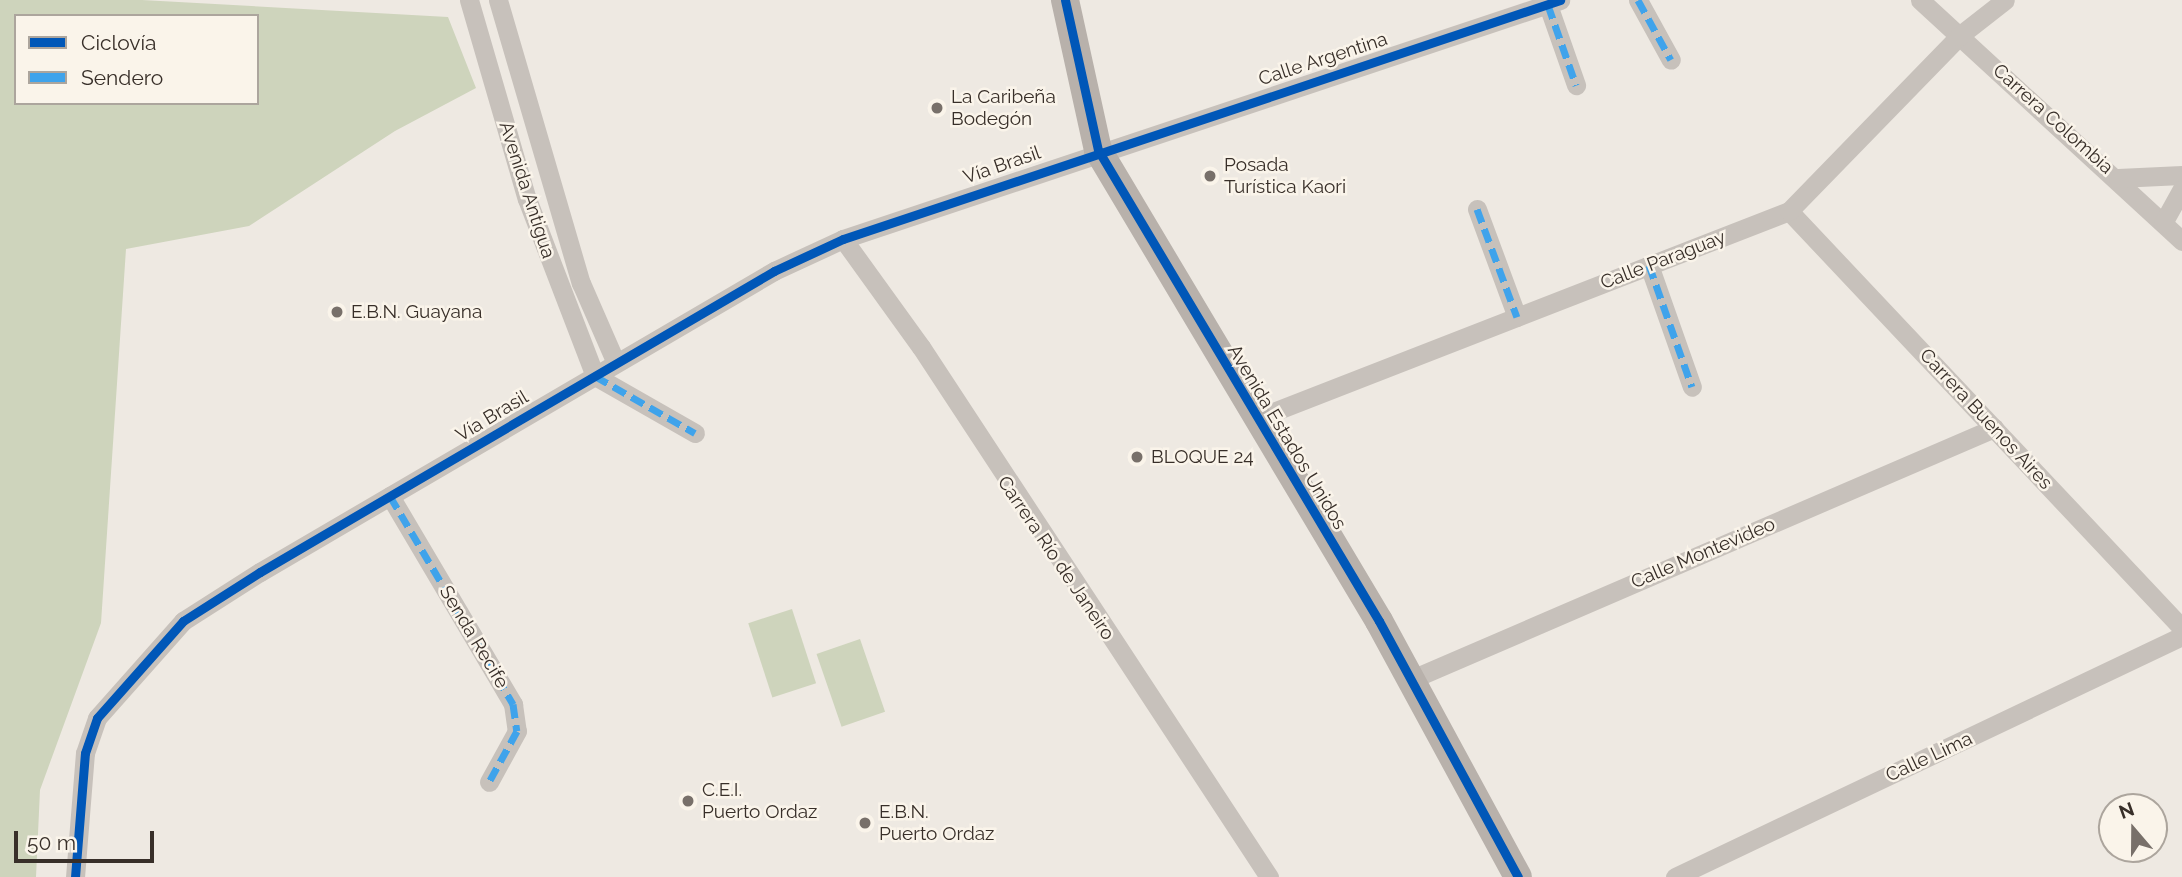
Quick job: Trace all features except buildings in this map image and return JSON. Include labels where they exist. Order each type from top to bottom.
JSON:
[{"type":"street","name":"Avenida Antigua","points":[[469,0],[527,199],[595,376]]},
{"type":"street","name":"Avenida Antigua","points":[[498,0],[576,271],[616,363]]},
{"type":"street","name":"Avenida Estados Unidos","points":[[1065,0],[1098,150],[1255,419],[1412,679],[1518,877]]},
{"type":"street","points":[[1638,0],[1671,60]]},
{"type":"street","name":"Carrera Colombia","points":[[1920,0],[2118,178],[2182,241]]},
{"type":"street","name":"Calle Paraguay","points":[[1255,419],[1789,211],[1959,36],[2005,0]]},
{"type":"street","points":[[1554,3],[1576,85]]},
{"type":"street","name":"Calle Argentina","points":[[1098,150],[1554,3]]},
{"type":"street","name":"Vía Brasil","points":[[75,877],[85,753],[97,718],[118,688],[183,621],[774,271],[843,239],[1098,150]]},
{"type":"street","points":[[2118,178],[2182,174]]},
{"type":"street","points":[[2163,223],[2182,189]]},
{"type":"street","points":[[1477,209],[1517,317]]},
{"type":"street","name":"Carrera Buenos Aires","points":[[1789,211],[2182,628]]},
{"type":"street","name":"Carrera Río de Janeiro","points":[[843,239],[921,347],[1269,877]]},
{"type":"street","points":[[1650,265],[1692,387]]},
{"type":"street","points":[[595,376],[695,433]]},
{"type":"street","name":"Calle Montevideo","points":[[1412,679],[1994,428]]},
{"type":"street","name":"Senda Recife","points":[[390,496],[513,704],[517,731],[489,782]]},
{"type":"street","name":"Calle Lima","points":[[1675,877],[2182,636]]},
{"type":"green space","points":[[0,0],[142,0],[448,17],[476,88],[395,131],[249,226],[126,249],[101,623],[40,790],[36,877],[0,877]]},
{"type":"green space","points":[[792,609],[816,683],[772,697],[748,623]]},
{"type":"green space","points":[[860,639],[885,712],[842,727],[817,654]]},
{"type":"marked path","points":[[1638,0],[1671,60]]},
{"type":"marked path","points":[[1548,5],[1576,85]]},
{"type":"marked path","points":[[1477,209],[1517,317]]},
{"type":"marked path","points":[[1649,265],[1692,387]]},
{"type":"marked path","points":[[595,376],[695,433]]},
{"type":"marked path","points":[[390,496],[513,704],[517,731],[489,782]]},
{"type":"cycle path","points":[[1065,0],[1098,150],[1379,621],[1518,877]]},
{"type":"cycle path","points":[[75,877],[85,753],[97,718],[183,621],[260,572],[774,271],[843,239],[1560,0]]},
{"type":"place","name":"La Caribeña Bodegón","points":[[937,108]]},
{"type":"place","name":"Posada Turística Kaori","points":[[1210,176]]},
{"type":"place","name":"E.B.N. Guayana","points":[[337,312]]},
{"type":"place","name":"BLOQUE 24","points":[[1137,457]]},
{"type":"place","name":"C.E.I. Puerto Ordaz","points":[[688,801]]},
{"type":"place","name":"E.B.N. Puerto Ordaz","points":[[865,823]]}]
